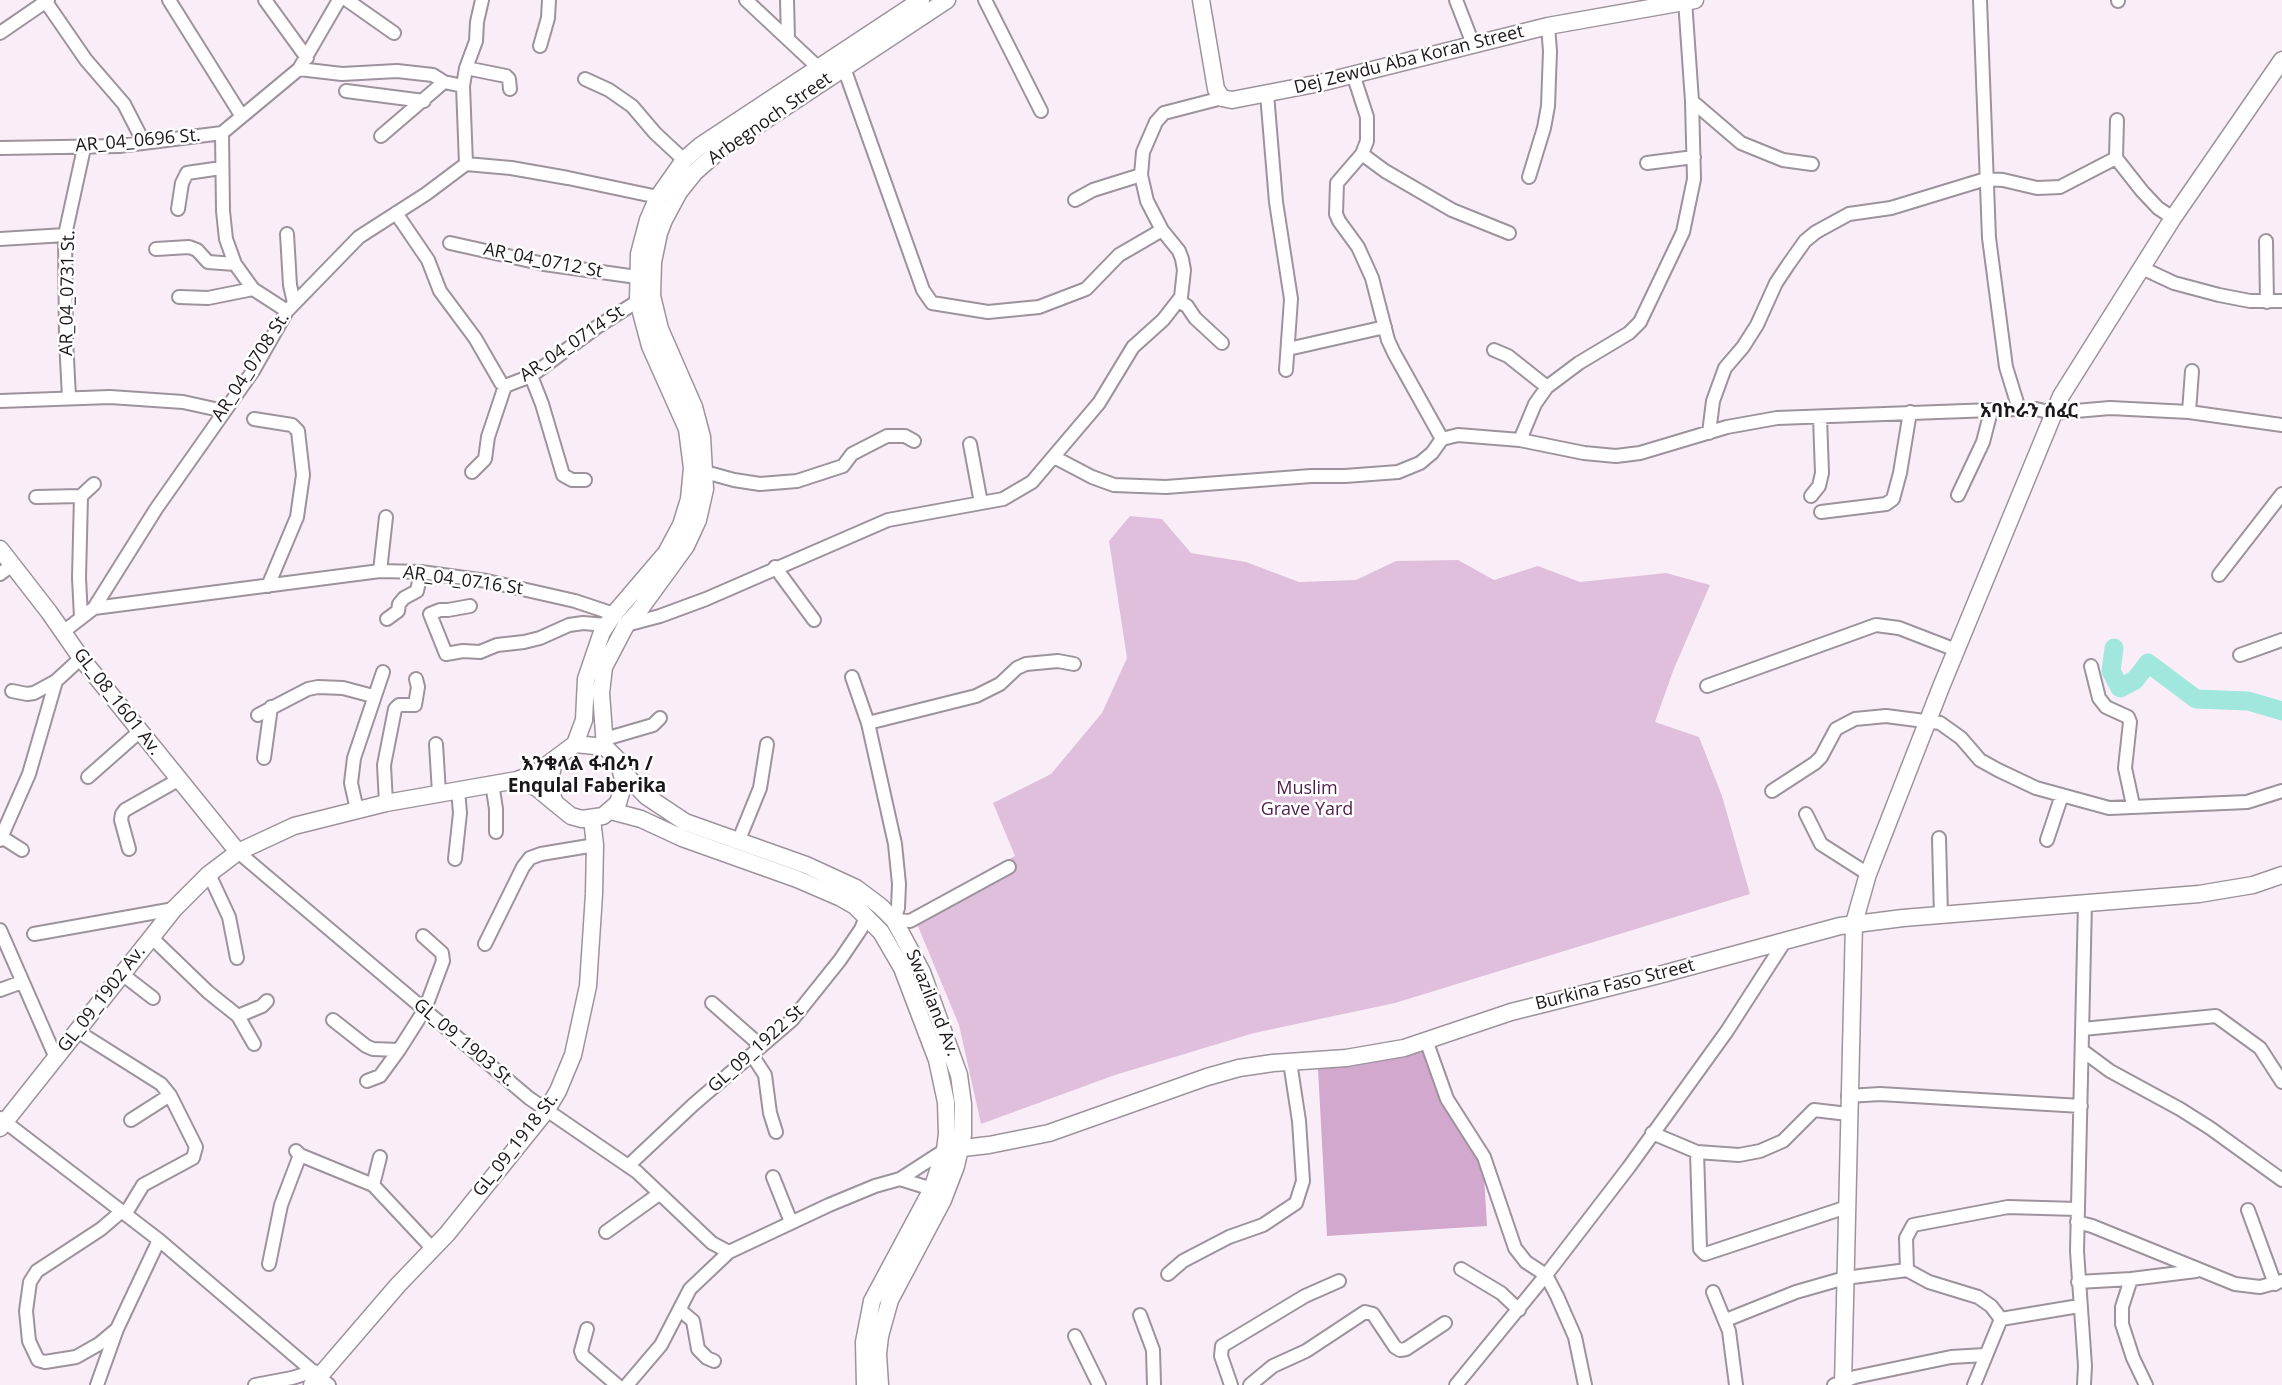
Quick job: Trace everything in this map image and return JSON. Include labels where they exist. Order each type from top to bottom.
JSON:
[{"type":"main road","name":"Arbegnoch Street","points":[[615,621],[638,612],[686,546],[698,520],[705,489],[704,448],[694,407],[663,337],[654,308],[653,262],[659,233],[679,192],[710,159],[921,0]]},
{"type":"main road","name":"Arbegnoch Street","points":[[575,744],[584,720],[586,679],[615,621],[676,536],[689,499],[692,468],[687,429],[655,359],[640,316],[638,301],[637,276],[643,236],[658,197],[684,160],[727,126],[824,73],[844,68],[947,0]]},
{"type":"main road","points":[[1201,0],[1210,63],[1216,89],[1222,98]]},
{"type":"main road","name":"Dej Zewdu Aba Koran Street","points":[[1222,98],[1232,100],[1267,93],[1548,26],[1688,1]]},
{"type":"main road","points":[[1840,1384],[1854,923],[1868,874],[2053,413],[2072,378],[2173,218],[2282,60]]},
{"type":"main road","name":"GL_08_1601 Av.","points":[[0,549],[6,570],[63,632],[80,658],[238,852]]},
{"type":"main road","name":"Arbegnoch Street","points":[[605,743],[601,680],[610,652],[615,621]]},
{"type":"main road","points":[[516,780],[537,788],[555,803],[571,816],[593,819],[611,811],[623,793],[623,772],[605,743],[575,744],[555,761],[550,781],[555,803]]},
{"type":"main road","name":"GL_09_1902 Av.","points":[[2,1123],[57,1058],[174,909],[209,874],[238,852],[287,828],[386,803],[516,780],[536,774],[555,761]]},
{"type":"main road","name":"Swaziland Av.","points":[[623,772],[646,796],[685,822],[838,878],[869,898],[894,920],[914,952],[922,972],[953,1055],[963,1104],[963,1135],[872,1301],[864,1342],[865,1385]]},
{"type":"main road","name":"Swaziland Av.","points":[[611,811],[641,819],[682,838],[830,892],[855,906],[881,932],[895,953],[937,1060],[953,1150],[943,1200],[890,1300],[880,1336],[880,1385]]},
{"type":"main road","name":"GL_09_1918 St.","points":[[318,1379],[398,1285],[433,1249],[547,1111],[565,1076],[585,1007],[595,845],[593,819]]},
{"type":"main road","name":"Burkina Faso Street","points":[[953,1150],[1049,1133],[1220,1073],[1254,1065],[1363,1056],[1404,1048],[1530,1006],[1854,923],[2199,894],[2253,885],[2282,875]]},
{"type":"street","points":[[169,0],[241,115]]},
{"type":"street","points":[[265,0],[307,58]]},
{"type":"street","name":"AR_04_0696 St.","points":[[0,148],[84,148],[222,133],[299,69],[339,0]]},
{"type":"street","points":[[347,0],[394,33]]},
{"type":"street","points":[[482,0],[476,41],[466,68],[463,86],[466,164],[511,168],[658,197]]},
{"type":"street","points":[[540,46],[550,0]]},
{"type":"street","points":[[747,0],[824,73]]},
{"type":"street","points":[[787,0],[788,38]]},
{"type":"street","points":[[985,0],[1041,111]]},
{"type":"street","points":[[1455,0],[1473,44]]},
{"type":"street","points":[[1980,0],[1989,238],[2006,367],[2019,409]]},
{"type":"street","points":[[0,33],[47,1],[86,60],[124,104],[144,143]]},
{"type":"street","points":[[1520,440],[1535,404],[1547,387],[1579,363],[1629,333],[1640,322],[1683,232],[1692,196],[1694,157],[1688,1]]},
{"type":"street","points":[[1528,177],[1541,141],[1548,106],[1548,26]]},
{"type":"street","points":[[466,68],[506,76],[510,89]]},
{"type":"street","points":[[844,68],[923,290],[932,303],[988,312],[1039,307],[1086,289],[1119,255],[1162,230]]},
{"type":"street","points":[[299,69],[342,74],[397,71],[433,75],[444,82],[463,86]]},
{"type":"street","points":[[1353,74],[1367,117],[1366,148],[1337,183],[1336,214],[1365,262],[1394,353],[1442,439]]},
{"type":"street","points":[[585,79],[609,90],[632,106],[655,133],[684,160]]},
{"type":"street","points":[[381,136],[444,82]]},
{"type":"street","points":[[346,91],[424,101]]},
{"type":"street","points":[[1267,93],[1276,202],[1291,299],[1286,370]]},
{"type":"street","points":[[470,606],[430,614],[446,654],[463,650],[480,652],[497,645],[524,642],[569,625],[660,616],[706,599],[888,520],[1003,499],[1032,482],[1106,394],[1133,347],[1163,320],[1178,301],[1182,290],[1182,259],[1162,230],[1147,201],[1141,175],[1143,152],[1156,122],[1162,115],[1222,98]]},
{"type":"street","points":[[1692,101],[1741,143],[1783,160],[1812,164]]},
{"type":"street","points":[[2117,120],[2116,158],[2158,208],[2173,218]]},
{"type":"street","points":[[222,133],[221,167],[226,239],[234,264],[253,289],[290,307],[287,234]]},
{"type":"street","name":"AR_04_0731 St.","points":[[69,397],[65,340],[65,235],[84,148]]},
{"type":"street","points":[[1362,154],[1385,171],[1452,210],[1509,233]]},
{"type":"street","points":[[1647,163],[1694,157]]},
{"type":"street","points":[[1709,433],[1713,401],[1725,368],[1757,325],[1776,283],[1805,241],[1825,226],[1849,214],[1891,208],[1978,183],[1986,178],[2048,189],[2067,184],[2116,158]]},
{"type":"street","name":"AR_04_0708 St.","points":[[63,632],[94,608],[156,509],[253,371],[290,307],[359,237],[466,164]]},
{"type":"street","points":[[178,209],[182,183],[187,173],[221,167]]},
{"type":"street","points":[[1075,200],[1093,190],[1141,175]]},
{"type":"street","points":[[396,213],[428,260],[440,291],[475,338],[503,385]]},
{"type":"street","points":[[0,239],[65,235]]},
{"type":"street","points":[[2266,242],[2267,302]]},
{"type":"street","name":"AR_04_0712 St","points":[[450,243],[544,264],[637,276]]},
{"type":"street","points":[[156,249],[189,247],[197,250],[208,262],[234,264]]},
{"type":"street","points":[[2142,268],[2193,289],[2237,299],[2282,301]]},
{"type":"street","points":[[179,298],[208,298],[253,289]]},
{"type":"street","name":"AR_04_0714 St","points":[[472,472],[485,458],[503,385],[531,376],[597,327],[638,301]]},
{"type":"street","points":[[1178,301],[1187,306],[1195,318],[1222,343]]},
{"type":"street","points":[[1288,349],[1385,327]]},
{"type":"street","points":[[1494,350],[1508,356],[1547,387]]},
{"type":"street","points":[[2189,412],[2192,371]]},
{"type":"street","points":[[531,376],[563,475],[572,480],[585,480]]},
{"type":"street","points":[[0,401],[110,397],[183,402],[224,411]]},
{"type":"street","points":[[1054,457],[1114,485],[1191,486],[1259,479],[1398,472],[1420,463],[1442,439],[1458,435],[1520,440],[1584,453],[1616,456],[1640,453],[1753,421],[1910,412],[2036,409],[2053,413],[2110,408],[2189,412],[2282,425]]},
{"type":"street","points":[[1958,495],[1983,442],[1991,411]]},
{"type":"street","points":[[1821,512],[1886,504],[1893,499],[1910,412]]},
{"type":"street","points":[[1811,496],[1819,486],[1822,473],[1819,417]]},
{"type":"street","points":[[254,419],[292,425],[298,431],[303,475],[297,516],[268,586]]},
{"type":"street","points":[[705,472],[760,484],[797,481],[843,466],[852,454],[887,436],[905,436],[914,441]]},
{"type":"street","points":[[970,444],[981,503]]},
{"type":"street","points":[[36,498],[81,496],[94,484]]},
{"type":"street","points":[[2219,575],[2282,494]]},
{"type":"street","points":[[81,496],[81,617]]},
{"type":"street","points":[[380,571],[386,516]]},
{"type":"street","points":[[775,567],[814,620]]},
{"type":"street","name":"AR_04_0716 St","points":[[94,608],[380,571],[421,572],[524,589],[575,601],[615,621]]},
{"type":"street","points":[[387,619],[398,611],[404,598],[417,591],[421,572]]},
{"type":"street","points":[[1707,686],[1876,625],[1899,628],[1956,650]]},
{"type":"street","points":[[2240,655],[2282,640]]},
{"type":"street","points":[[12,691],[34,693],[56,681],[80,658]]},
{"type":"street","points":[[868,723],[976,696],[999,684],[1017,668],[1026,664],[1051,661],[1074,664]]},
{"type":"street","points":[[2091,666],[2099,698],[2106,707],[2127,717],[2130,722],[2126,768],[2133,805]]},
{"type":"street","points":[[356,810],[351,783],[354,758],[383,672]]},
{"type":"street","points":[[852,677],[868,723],[895,844],[899,884],[898,908],[894,920],[910,921],[1009,867]]},
{"type":"street","points":[[386,803],[384,765],[395,709],[399,705],[414,706],[418,687],[416,679]]},
{"type":"street","points":[[22,850],[1,838],[29,774],[56,681]]},
{"type":"street","points":[[258,715],[308,689],[318,687],[343,688],[373,696]]},
{"type":"street","points":[[264,758],[271,708]]},
{"type":"street","points":[[1772,791],[1815,763],[1836,729],[1855,719],[1886,716],[1928,720],[1950,729],[1980,760],[2036,788],[2109,807],[2247,802],[2282,791]]},
{"type":"street","points":[[605,743],[653,724],[660,718]]},
{"type":"street","points":[[88,776],[139,732]]},
{"type":"street","points":[[436,744],[439,793]]},
{"type":"street","points":[[738,842],[760,788],[767,744]]},
{"type":"street","points":[[129,849],[121,820],[122,814],[178,780]]},
{"type":"street","points":[[492,783],[496,832]]},
{"type":"street","points":[[455,859],[460,813],[458,790]]},
{"type":"street","points":[[2047,840],[2062,795]]},
{"type":"street","points":[[1806,814],[1821,844],[1868,874]]},
{"type":"street","points":[[1939,838],[1941,916]]},
{"type":"street","points":[[485,944],[530,858],[595,845]]},
{"type":"street","name":"GL_09_1903 St.","points":[[238,852],[547,1111],[647,1180],[712,1243],[729,1252]]},
{"type":"street","points":[[209,874],[229,917],[237,958]]},
{"type":"street","points":[[2084,1385],[2077,1216],[2085,903]]},
{"type":"street","points":[[34,934],[174,909]]},
{"type":"street","name":"GL_09_1922 St","points":[[628,1166],[805,1006],[852,943],[866,917]]},
{"type":"street","points":[[0,930],[57,1058]]},
{"type":"street","points":[[368,1082],[380,1076],[425,1009],[444,957],[423,936]]},
{"type":"street","points":[[150,937],[208,992],[238,1016],[254,1044]]},
{"type":"street","points":[[1456,1385],[1519,1310],[1652,1133],[1727,1031],[1785,941]]},
{"type":"street","points":[[122,974],[153,998]]},
{"type":"street","points":[[0,990],[22,982]]},
{"type":"street","points":[[238,1016],[262,1006],[267,1001]]},
{"type":"street","points":[[712,1003],[757,1051],[765,1075],[770,1113],[776,1132]]},
{"type":"street","points":[[2083,1029],[2216,1016],[2260,1048],[2282,1082]]},
{"type":"street","points":[[333,1020],[366,1046],[399,1050]]},
{"type":"street","points":[[77,1031],[161,1084],[170,1095],[196,1147],[195,1156],[142,1185],[124,1212],[37,1271],[30,1282],[26,1311],[29,1340],[38,1360],[45,1362],[76,1357],[99,1344],[117,1329]]},
{"type":"street","points":[[1426,1040],[1447,1099],[1484,1157],[1515,1248],[1526,1262],[1546,1275],[1575,1337],[1585,1385]]},
{"type":"street","points":[[2082,1051],[2110,1071],[2203,1124],[2282,1180]]},
{"type":"street","points":[[1168,1274],[1183,1261],[1229,1237],[1264,1225],[1296,1203],[1303,1181],[1299,1121],[1290,1062]]},
{"type":"street","points":[[1849,1096],[1880,1094],[2081,1106]]},
{"type":"street","points":[[131,1121],[170,1095]]},
{"type":"street","points":[[1652,1133],[1697,1152],[1748,1154],[1783,1141],[1814,1110],[1848,1115]]},
{"type":"street","points":[[2,1123],[159,1240],[318,1379]]},
{"type":"street","points":[[627,1385],[661,1345],[690,1289],[729,1252],[875,1186],[900,1179],[953,1150]]},
{"type":"street","points":[[1697,1152],[1700,1249],[1705,1254],[1847,1207]]},
{"type":"street","points":[[270,1264],[281,1205],[298,1153],[373,1185],[433,1249]]},
{"type":"street","points":[[373,1185],[380,1157]]},
{"type":"street","points":[[773,1177],[791,1222]]},
{"type":"street","points":[[900,1179],[932,1189]]},
{"type":"street","points":[[606,1232],[659,1194]]},
{"type":"street","points":[[1908,1270],[1906,1238],[1913,1225],[2008,1206],[2077,1216],[2199,1270],[2245,1286],[2260,1287],[2278,1282],[2248,1210]]},
{"type":"street","points":[[97,1385],[117,1329],[159,1240]]},
{"type":"street","points":[[1461,1269],[1501,1293],[1519,1310]]},
{"type":"street","points":[[1726,1320],[1796,1292],[1845,1278],[1908,1270],[1929,1282],[1978,1297],[1991,1306],[2001,1319]]},
{"type":"street","points":[[2078,1282],[2131,1279],[2199,1270]]},
{"type":"street","points":[[2131,1279],[2122,1307],[2122,1324],[2133,1358],[2146,1385]]},
{"type":"street","points":[[1231,1385],[1221,1356],[1222,1346],[1294,1303],[1339,1281]]},
{"type":"street","points":[[1713,1292],[1726,1320],[1736,1385]]},
{"type":"street","points":[[2001,1319],[2079,1306]]},
{"type":"street","points":[[680,1310],[693,1321],[701,1354],[714,1361]]},
{"type":"street","points":[[1250,1385],[1273,1366],[1306,1351],[1365,1312],[1373,1314],[1395,1348],[1400,1350],[1406,1349],[1445,1323]]},
{"type":"street","points":[[1140,1315],[1153,1350],[1154,1385]]},
{"type":"street","points":[[1974,1385],[2001,1319]]},
{"type":"street","points":[[587,1329],[581,1351],[584,1358],[617,1385]]},
{"type":"street","points":[[1075,1336],[1099,1385]]},
{"type":"street","points":[[1840,1384],[1951,1357],[1985,1355]]},
{"type":"street","points":[[255,1385],[292,1378],[318,1379]]},
{"type":"green space","name":"Muslim Grave Yard","points":[[1130,516],[1162,519],[1191,553],[1246,562],[1299,582],[1356,580],[1396,561],[1458,560],[1494,580],[1538,566],[1580,582],[1666,573],[1710,585],[1673,671],[1655,722],[1699,737],[1722,796],[1750,894],[1395,1003],[1254,1033],[1115,1075],[981,1124],[959,1025],[912,912],[1015,856],[993,803],[1051,774],[1102,713],[1127,658],[1109,541]]},
{"type":"shaded area","points":[[1433,1050],[1446,1104],[1483,1159],[1487,1226],[1327,1236],[1318,1069]]},
{"type":"waterway","points":[[2114,648],[2111,671],[2120,688],[2135,680],[2148,663],[2196,699],[2248,701],[2282,711]]},
{"type":"district","name":"አባኮራን ሰፈር","points":[[2029,412]]},
{"type":"district","name":"እንቁላል ፋብሪካ / Enqulal Faberika","points":[[587,776]]}]
